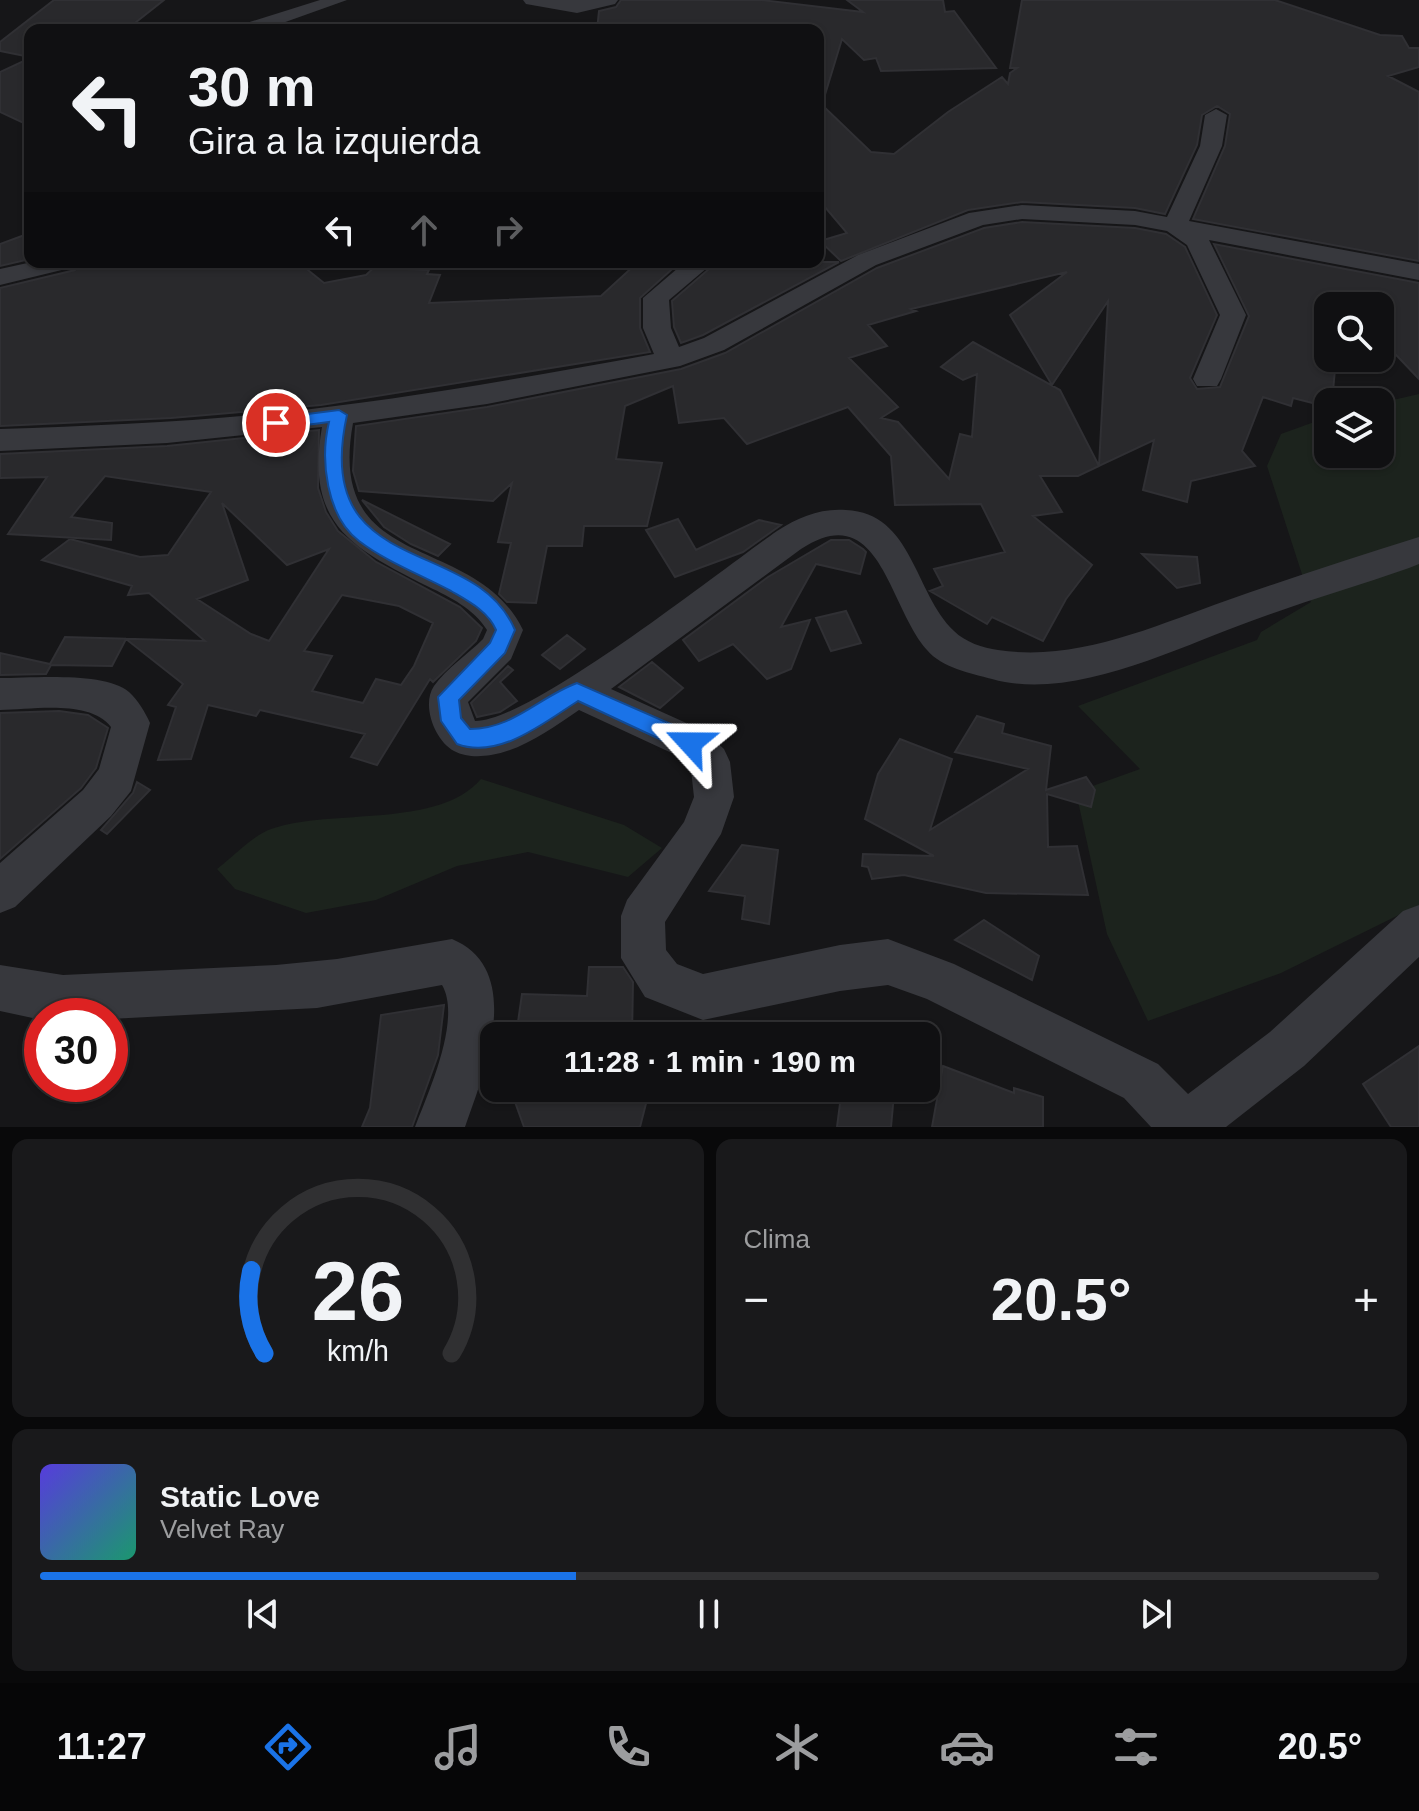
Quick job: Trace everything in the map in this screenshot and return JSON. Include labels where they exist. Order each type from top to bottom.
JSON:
[{"type":"street","points":[[263,24],[338,0]]},
{"type":"street","points":[[532,0],[577,8],[609,0]]},
{"type":"street","points":[[1175,226],[1211,146],[1216,115]]},
{"type":"street","points":[[0,440],[167,433],[339,415],[487,394],[670,360],[714,344],[867,260],[978,218],[1022,212],[1135,218],[1419,272]]},
{"type":"street","points":[[1175,226],[1198,241],[1233,315],[1223,347],[1207,379]]},
{"type":"street","points":[[0,277],[39,268]]},
{"type":"street","points":[[670,360],[657,328],[656,298],[694,268]]},
{"type":"street","points":[[339,415],[334,436],[337,488],[346,512],[364,535],[477,597],[499,615],[505,630],[498,648],[448,697],[451,721],[465,738],[490,738],[525,723],[577,692],[767,556],[802,533],[830,521],[854,523],[874,531],[891,552],[933,634],[958,654],[993,664],[1045,668],[1073,665],[1158,643],[1240,610],[1419,550]]},
{"type":"street","points":[[577,692],[690,743],[710,762],[714,797],[700,834],[643,916],[644,958],[661,981],[703,997],[840,968],[888,962],[938,980],[1141,1081],[1186,1127],[1287,1049],[1419,927]]},
{"type":"street","points":[[0,694],[75,694],[114,702],[131,723],[117,778],[97,803],[0,892]]},
{"type":"street","points":[[0,988],[12,993],[86,996],[266,988],[335,983],[419,963],[452,962],[466,980],[470,1021],[458,1076],[440,1127]]},
{"type":"shaded area","points":[[1419,394],[1419,905],[1281,973],[1148,1021],[1107,934],[1076,792],[1140,769],[1078,706],[1257,640],[1261,632],[1311,602],[1267,466],[1281,434],[1314,422],[1314,468],[1394,468],[1394,400]]},
{"type":"shaded area","points":[[481,779],[624,825],[662,848],[628,877],[528,852],[457,866],[376,900],[306,913],[235,889],[217,869],[271,829],[324,819],[383,815],[439,805],[462,795]]},
{"type":"building","points":[[54,0],[164,0],[134,24],[24,24],[24,56],[0,51],[0,42]]},
{"type":"building","points":[[621,0],[761,0],[863,12],[847,0],[943,0],[945,12],[954,11],[996,68],[881,71],[876,58],[864,60],[842,39],[824,98],[824,24],[598,24],[599,11],[616,7]]},
{"type":"building","points":[[1022,0],[1275,0],[1380,35],[1402,36],[1409,48],[1419,48],[1419,67],[1388,76],[1419,92],[1419,261],[1193,219],[1225,146],[1230,114],[1217,106],[1202,115],[1197,145],[1165,214],[1135,208],[1022,202],[968,210],[841,261],[824,245],[824,240],[847,233],[824,206],[824,107],[871,152],[894,154],[948,112],[1002,77],[1008,84],[1010,73],[1017,68],[1010,68]]},
{"type":"building","points":[[24,61],[24,123],[0,112],[0,72]]},
{"type":"building","points":[[1022,222],[1135,228],[1166,234],[1185,247],[1217,315],[1190,378],[1197,389],[1220,387],[1249,316],[1214,244],[1419,283],[1419,379],[1394,353],[1394,292],[1314,292],[1314,372],[1335,372],[1333,388],[1314,388],[1314,403],[1293,398],[1291,406],[1263,397],[1242,451],[1255,466],[1191,481],[1187,502],[1143,490],[1154,440],[1078,476],[1040,476],[1062,512],[1033,516],[1092,565],[1066,599],[1043,641],[992,617],[987,624],[930,591],[943,586],[934,569],[1005,552],[981,504],[895,505],[891,456],[848,407],[747,444],[724,418],[679,423],[673,386],[625,406],[616,459],[662,463],[647,526],[584,526],[582,546],[547,546],[536,603],[507,602],[499,594],[511,543],[498,542],[512,483],[493,501],[359,491],[353,471],[356,426],[487,407],[681,369],[725,353],[877,268],[984,228]],"holes":[[[1067,272],[1010,315],[1052,385],[1108,301],[1099,466],[1060,390],[973,342],[941,367],[963,380],[977,374],[972,437],[960,434],[949,479],[898,422],[881,418],[898,407],[849,358],[887,346],[868,325],[916,311],[911,309]]]},
{"type":"building","points":[[24,235],[24,260],[0,266],[0,244]]},
{"type":"building","points":[[824,262],[839,262],[703,335],[681,343],[674,327],[672,301],[710,268],[824,268]]},
{"type":"building","points":[[305,268],[324,283],[366,275],[374,268],[408,268],[429,270],[427,274],[440,275],[429,303],[601,296],[631,268],[673,268],[640,298],[640,328],[650,352],[321,405],[171,418],[0,426],[0,288],[75,270]]},
{"type":"building","points":[[319,430],[318,488],[326,512],[338,531],[376,562],[460,607],[482,628],[476,641],[433,682],[430,679],[377,765],[351,757],[365,734],[260,710],[256,716],[208,705],[191,759],[158,760],[176,707],[168,705],[183,684],[126,639],[112,666],[51,665],[46,674],[0,675],[0,653],[50,664],[65,637],[205,641],[149,593],[128,595],[132,586],[42,560],[70,539],[140,557],[168,555],[211,492],[105,476],[71,517],[112,523],[111,540],[8,534],[47,477],[0,478],[0,454],[167,446]],"holes":[[[222,503],[287,565],[329,549],[269,641],[251,634],[197,599],[248,580]],[[342,595],[399,606],[433,623],[414,666],[401,685],[376,679],[363,703],[312,691],[332,656],[304,651]]]},
{"type":"building","points":[[362,500],[450,544],[438,556],[411,544],[384,527]]},
{"type":"building","points":[[678,519],[696,550],[759,520],[781,525],[743,552],[675,577],[646,530]]},
{"type":"building","points":[[831,540],[849,540],[866,552],[860,574],[816,564],[781,627],[810,620],[791,669],[767,679],[733,644],[699,661],[683,640],[768,577]]},
{"type":"building","points":[[1142,554],[1197,557],[1200,583],[1177,588]]},
{"type":"building","points":[[846,611],[861,643],[831,651],[816,618]]},
{"type":"building","points":[[567,635],[585,649],[560,669],[542,655]]},
{"type":"building","points":[[652,662],[683,688],[660,708],[619,687]]},
{"type":"building","points":[[508,666],[513,670],[500,682],[517,701],[500,712],[477,717],[471,703]]},
{"type":"building","points":[[59,711],[88,715],[108,728],[96,768],[81,788],[0,859],[0,713]]},
{"type":"building","points":[[977,716],[1004,724],[1002,733],[1051,746],[1046,790],[1086,777],[1095,790],[1091,807],[1047,794],[1048,847],[1077,846],[1088,895],[986,893],[904,875],[872,879],[868,867],[862,866],[863,854],[934,856],[865,819],[878,774],[900,739],[952,759],[930,830],[1028,769],[955,752]]},
{"type":"building","points":[[137,782],[150,790],[107,834],[101,830],[133,793]]},
{"type":"building","points":[[742,845],[778,850],[769,924],[742,919],[745,896],[709,891]]},
{"type":"building","points":[[984,920],[1039,956],[1032,980],[955,940]]},
{"type":"building","points":[[589,967],[623,967],[633,982],[632,1022],[518,1022],[522,994],[587,996]]},
{"type":"building","points":[[444,1005],[438,1055],[412,1127],[362,1127],[370,1108],[381,1015]]},
{"type":"building","points":[[1419,1046],[1419,1127],[1391,1127],[1363,1084]]},
{"type":"building","points":[[943,1066],[1014,1093],[1014,1088],[1043,1097],[1043,1127],[932,1127],[937,1102],[940,1102]]},
{"type":"building","points":[[515,1102],[646,1102],[640,1127],[524,1127]]},
{"type":"building","points":[[840,1102],[893,1102],[891,1127],[837,1127]]},
{"type":"route","points":[[276,423],[339,415],[334,436],[337,488],[346,512],[364,535],[477,597],[499,615],[505,630],[498,648],[448,697],[451,721],[465,738],[490,738],[525,723],[577,692],[690,743]]}]
